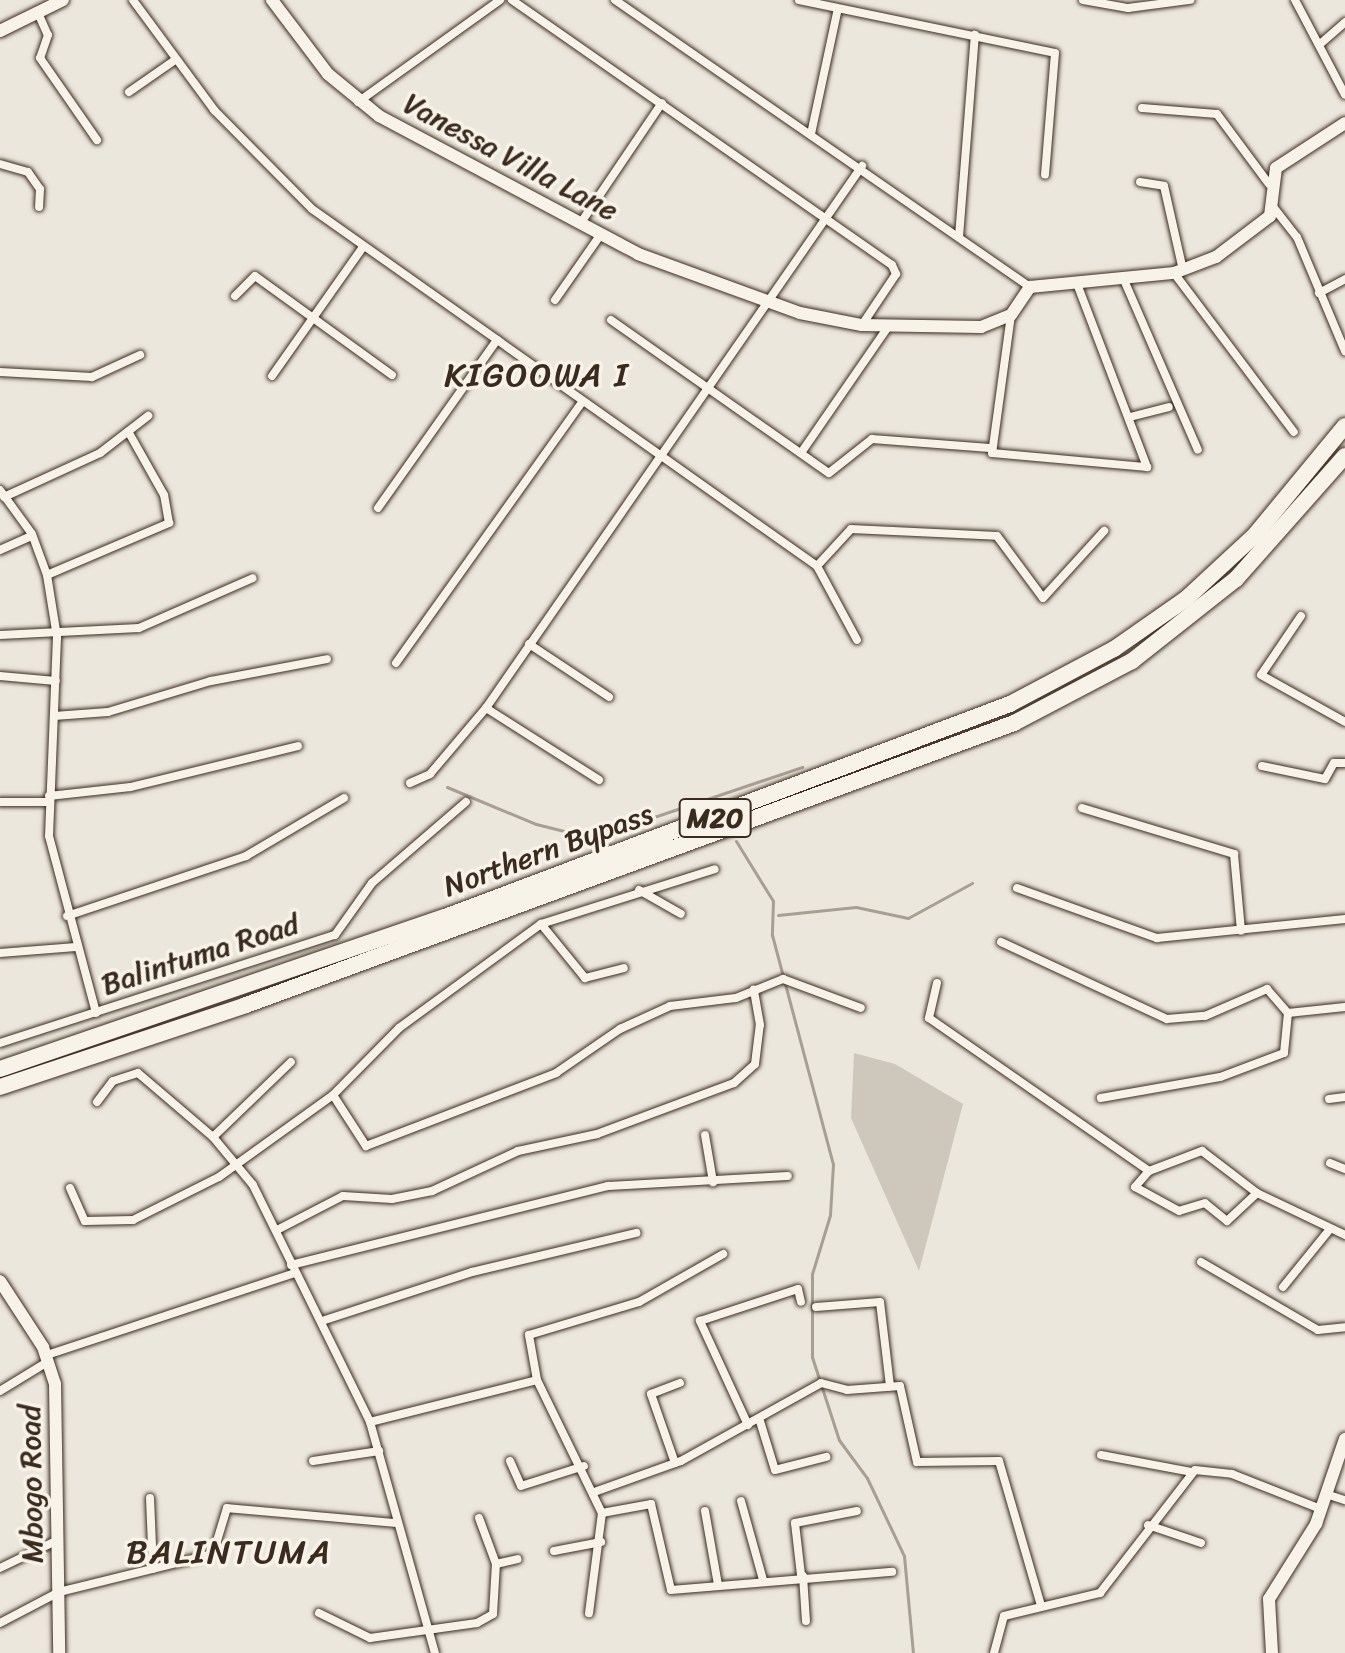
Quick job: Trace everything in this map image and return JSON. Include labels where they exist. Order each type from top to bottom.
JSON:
[{"type":"highway","name":"Northern Bypass","points":[[0,1069],[445,917],[1010,704],[1114,649],[1187,598],[1255,535],[1345,426]]},
{"type":"highway","name":"Northern Bypass","points":[[0,1087],[246,1005],[1014,723],[1132,661],[1236,579],[1345,456]]},
{"type":"street","points":[[0,31],[63,0]]},
{"type":"street","points":[[133,0],[175,60],[272,175],[363,247],[817,566],[857,640]]},
{"type":"street","name":"Vanessa Villa Lane","points":[[272,0],[358,102],[601,234],[766,301],[862,325],[965,329],[1011,315]]},
{"type":"street","points":[[358,102],[500,0]]},
{"type":"street","points":[[512,0],[827,219],[896,271],[862,325]]},
{"type":"street","points":[[615,0],[862,166],[1030,287],[1076,281],[1124,280],[1179,272],[1227,251],[1274,208]]},
{"type":"street","points":[[799,0],[837,13],[975,35],[1055,53],[1045,175]]},
{"type":"street","points":[[1083,0],[1114,3],[1190,0]]},
{"type":"street","points":[[1295,0],[1345,95]]},
{"type":"street","points":[[38,13],[48,35],[40,58],[97,140]]},
{"type":"street","points":[[811,134],[837,13]]},
{"type":"street","points":[[1319,45],[1345,22]]},
{"type":"street","points":[[959,237],[975,35]]},
{"type":"street","points":[[129,92],[175,60]]},
{"type":"street","points":[[580,224],[662,103]]},
{"type":"street","points":[[1142,108],[1217,114],[1269,184],[1274,208],[1297,237],[1345,351]]},
{"type":"street","points":[[1269,184],[1276,168],[1345,123]]},
{"type":"street","points":[[0,164],[28,172],[40,189],[39,207]]},
{"type":"street","points":[[410,783],[430,774],[486,708],[706,384],[862,166]]},
{"type":"street","points":[[1140,182],[1164,186],[1179,272],[1294,432]]},
{"type":"street","points":[[555,300],[601,234]]},
{"type":"street","points":[[272,376],[363,247]]},
{"type":"street","points":[[235,296],[255,276],[392,375]]},
{"type":"street","points":[[1319,293],[1345,279]]},
{"type":"street","points":[[1124,280],[1198,450]]},
{"type":"street","points":[[611,320],[832,473],[872,439],[990,448],[1013,458],[1146,467],[1130,417],[1076,281]]},
{"type":"street","points":[[990,448],[1011,315],[1030,287]]},
{"type":"street","points":[[801,453],[888,327]]},
{"type":"street","points":[[378,508],[497,340]]},
{"type":"street","points":[[0,372],[92,377],[140,355]]},
{"type":"street","points":[[396,663],[582,402]]},
{"type":"street","points":[[1130,417],[1169,407]]},
{"type":"street","points":[[2,494],[100,453],[148,416]]},
{"type":"street","points":[[47,575],[169,523],[164,495],[128,431]]},
{"type":"street","name":"Balintuma Road","points":[[2,494],[32,536],[47,575],[57,637],[49,799],[67,916],[96,1013],[335,935],[372,883],[466,802]]},
{"type":"street","points":[[817,566],[851,529],[997,536],[1043,598],[1104,531]]},
{"type":"street","points":[[0,550],[32,536]]},
{"type":"street","points":[[0,635],[57,637],[139,628],[253,578]]},
{"type":"street","points":[[1301,616],[1261,675],[1345,722]]},
{"type":"street","points":[[529,644],[609,697]]},
{"type":"street","points":[[54,716],[108,712],[211,681],[327,659]]},
{"type":"street","points":[[0,676],[56,681]]},
{"type":"street","points":[[486,708],[599,780]]},
{"type":"street","points":[[0,802],[49,799],[131,787],[298,746]]},
{"type":"street","points":[[1262,766],[1325,779],[1334,763],[1345,763]]},
{"type":"street","points":[[67,916],[246,856],[344,798]]},
{"type":"street","points":[[1082,808],[1234,854],[1241,931]]},
{"type":"street","points":[[70,1188],[85,1221],[133,1220],[235,1165],[333,1095],[399,1028],[541,924],[639,890],[715,869]]},
{"type":"street","points":[[1017,888],[1157,938],[1201,937],[1345,919]]},
{"type":"street","points":[[639,890],[681,914]]},
{"type":"street","points":[[541,924],[585,978],[624,968]]},
{"type":"street","points":[[1001,942],[1167,1019],[1205,1016],[1267,989],[1288,1013],[1284,1053],[1220,1077],[1101,1098]]},
{"type":"street","points":[[0,953],[76,947]]},
{"type":"street","points":[[333,1095],[366,1146],[556,1073],[640,1017],[754,990],[783,979],[861,1008]]},
{"type":"street","points":[[937,983],[929,1018],[1149,1171]]},
{"type":"street","points":[[277,1230],[343,1196],[392,1199],[432,1191],[518,1151],[597,1134],[734,1083],[755,1064],[760,1025],[754,990]]},
{"type":"street","points":[[1288,1013],[1345,1007]]},
{"type":"street","points":[[0,1043],[96,1013]]},
{"type":"street","points":[[213,1137],[291,1062]]},
{"type":"street","points":[[97,1102],[113,1081],[138,1073],[213,1137],[277,1230],[293,1269],[325,1320],[370,1422],[395,1523],[435,1653]]},
{"type":"street","points":[[1329,1099],[1345,1097]]},
{"type":"street","points":[[705,1135],[713,1182]]},
{"type":"street","points":[[1257,1193],[1227,1221],[1205,1203],[1183,1212],[1137,1191],[1149,1171],[1202,1151],[1257,1193],[1345,1235]]},
{"type":"street","points":[[1330,1163],[1345,1169]]},
{"type":"street","points":[[0,1391],[48,1358],[293,1269],[608,1186],[788,1176]]},
{"type":"street","points":[[1283,1287],[1330,1229]]},
{"type":"street","points":[[325,1320],[472,1272],[636,1233]]},
{"type":"street","points":[[589,1613],[601,1542],[602,1513],[597,1491],[537,1380],[529,1335],[639,1302],[723,1254]]},
{"type":"street","points":[[1201,1262],[1318,1330],[1345,1327]]},
{"type":"street","name":"Mbogo Road","points":[[2,1288],[48,1358],[58,1409],[59,1653]]},
{"type":"street","points":[[748,1425],[700,1321],[798,1289],[801,1302]]},
{"type":"street","points":[[816,1307],[880,1302],[890,1386]]},
{"type":"street","points":[[370,1422],[537,1380]]},
{"type":"street","points":[[675,1463],[650,1396],[680,1383]]},
{"type":"street","points":[[597,1491],[675,1463],[821,1383],[903,1389],[917,1462],[999,1461],[1040,1602]]},
{"type":"street","points":[[759,1418],[775,1470],[826,1457]]},
{"type":"street","points":[[1272,1653],[1269,1599],[1321,1509],[1345,1439]]},
{"type":"street","points":[[313,1461],[379,1451]]},
{"type":"street","points":[[1101,1455],[1192,1472],[1232,1474],[1321,1509]]},
{"type":"street","points":[[510,1461],[521,1486],[584,1466]]},
{"type":"street","points":[[994,1653],[1001,1618],[1040,1602],[1092,1599],[1192,1472]]},
{"type":"street","points":[[1326,1494],[1345,1500]]},
{"type":"street","points":[[150,1498],[153,1569]]},
{"type":"street","points":[[741,1501],[763,1580]]},
{"type":"street","points":[[602,1513],[651,1504],[667,1589],[802,1575],[892,1572]]},
{"type":"street","points":[[0,1623],[59,1592],[213,1554],[227,1508],[395,1523]]},
{"type":"street","points":[[705,1511],[718,1585]]},
{"type":"street","points":[[806,1621],[795,1523],[857,1511]]},
{"type":"street","points":[[319,1613],[370,1638],[488,1620],[496,1564],[479,1518]]},
{"type":"street","points":[[1148,1525],[1201,1543]]},
{"type":"street","points":[[0,1568],[59,1540]]},
{"type":"street","points":[[554,1551],[601,1542]]},
{"type":"street","points":[[496,1564],[517,1559]]},
{"type":"shaded area","points":[[854,1053],[895,1064],[963,1104],[919,1271],[851,1118]]},
{"type":"waterway","points":[[447,787],[536,824],[592,838],[802,767]]},
{"type":"waterway","points":[[736,841],[773,901],[772,935],[833,1164],[830,1215],[812,1274],[812,1357],[839,1440],[867,1478],[904,1556],[913,1653]]},
{"type":"waterway","points":[[778,915],[856,907],[908,918],[972,883]]},
{"type":"district","name":"KIGOOWA I","points":[[537,376]]},
{"type":"district","name":"BALINTUMA","points":[[229,1553]]}]
